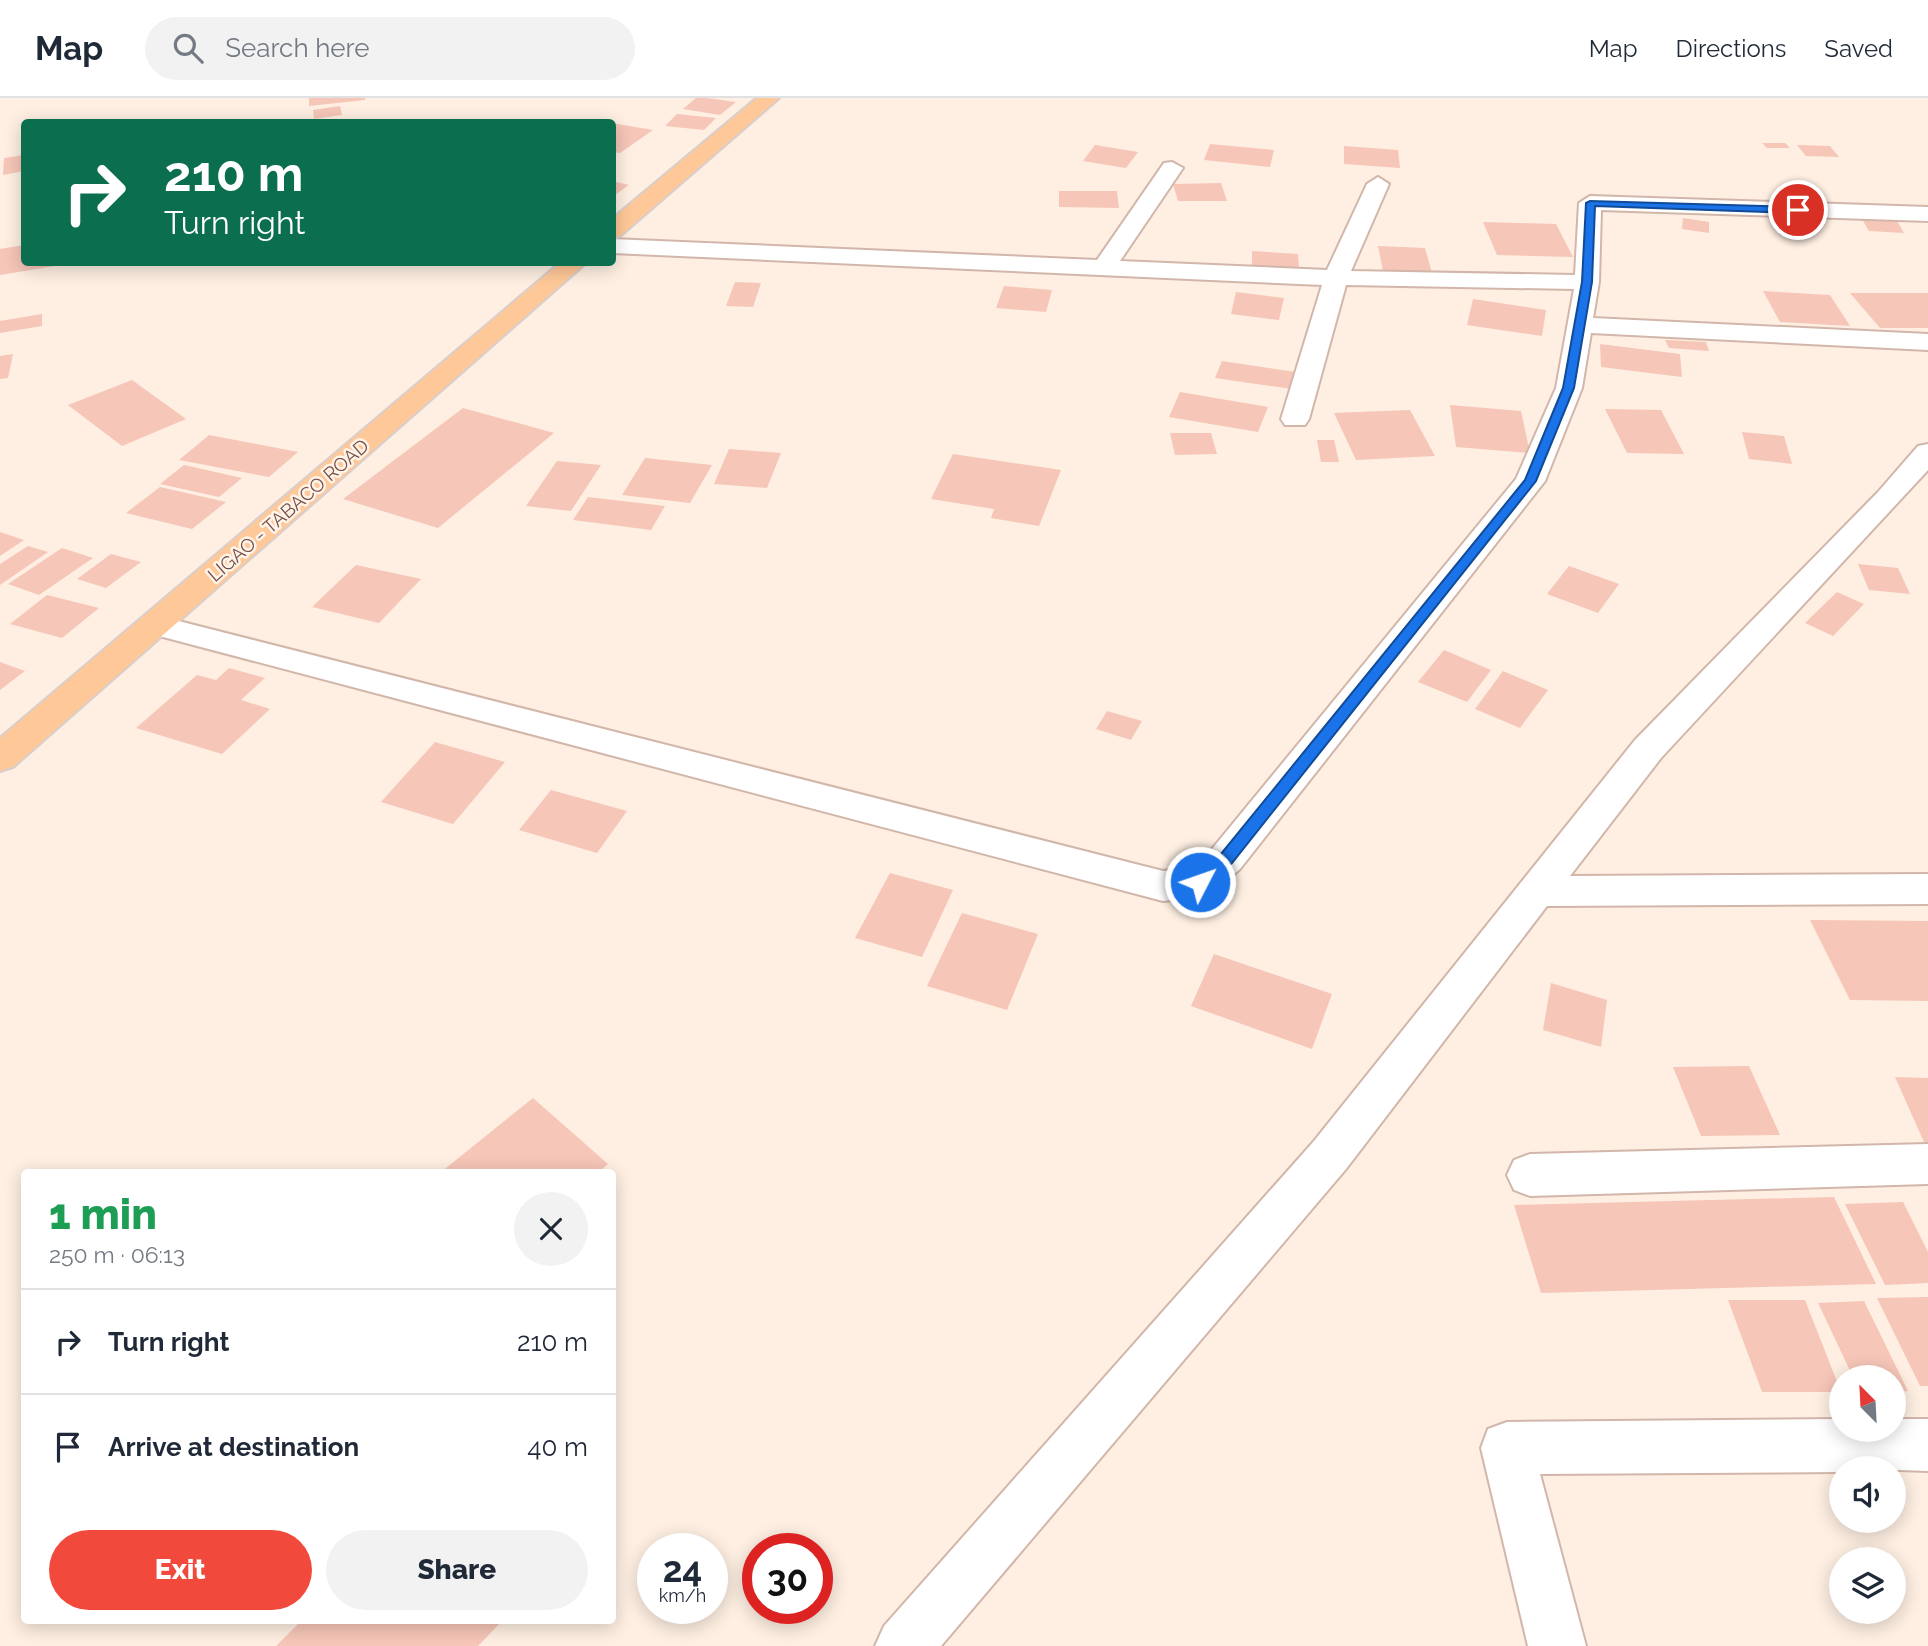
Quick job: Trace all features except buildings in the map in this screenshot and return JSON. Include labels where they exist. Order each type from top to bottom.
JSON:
[{"type":"main road","points":[[616,228],[769,98]]},
{"type":"main road","name":"LIGAO - TABACO ROAD","points":[[0,758],[571,266]]},
{"type":"street","points":[[1102,270],[1172,169]]},
{"type":"street","points":[[1295,419],[1336,278],[1378,184]]},
{"type":"street","points":[[155,625],[1163,886],[1200,882],[1227,859],[1530,481],[1569,388],[1587,282],[1590,203],[1928,214]]},
{"type":"street","points":[[616,246],[1102,270],[1336,278],[1587,282]]},
{"type":"street","points":[[1581,324],[1928,342]]},
{"type":"street","points":[[904,1646],[1330,1155],[1648,749],[1888,498],[1928,452]]},
{"type":"street","points":[[1537,891],[1928,889]]},
{"type":"street","points":[[1530,1175],[1928,1164]]},
{"type":"street","points":[[1557,1646],[1507,1448],[1928,1445]]},
{"type":"route","points":[[1200,882],[1227,859],[1530,481],[1569,388],[1587,282],[1590,203],[1798,210]]}]
